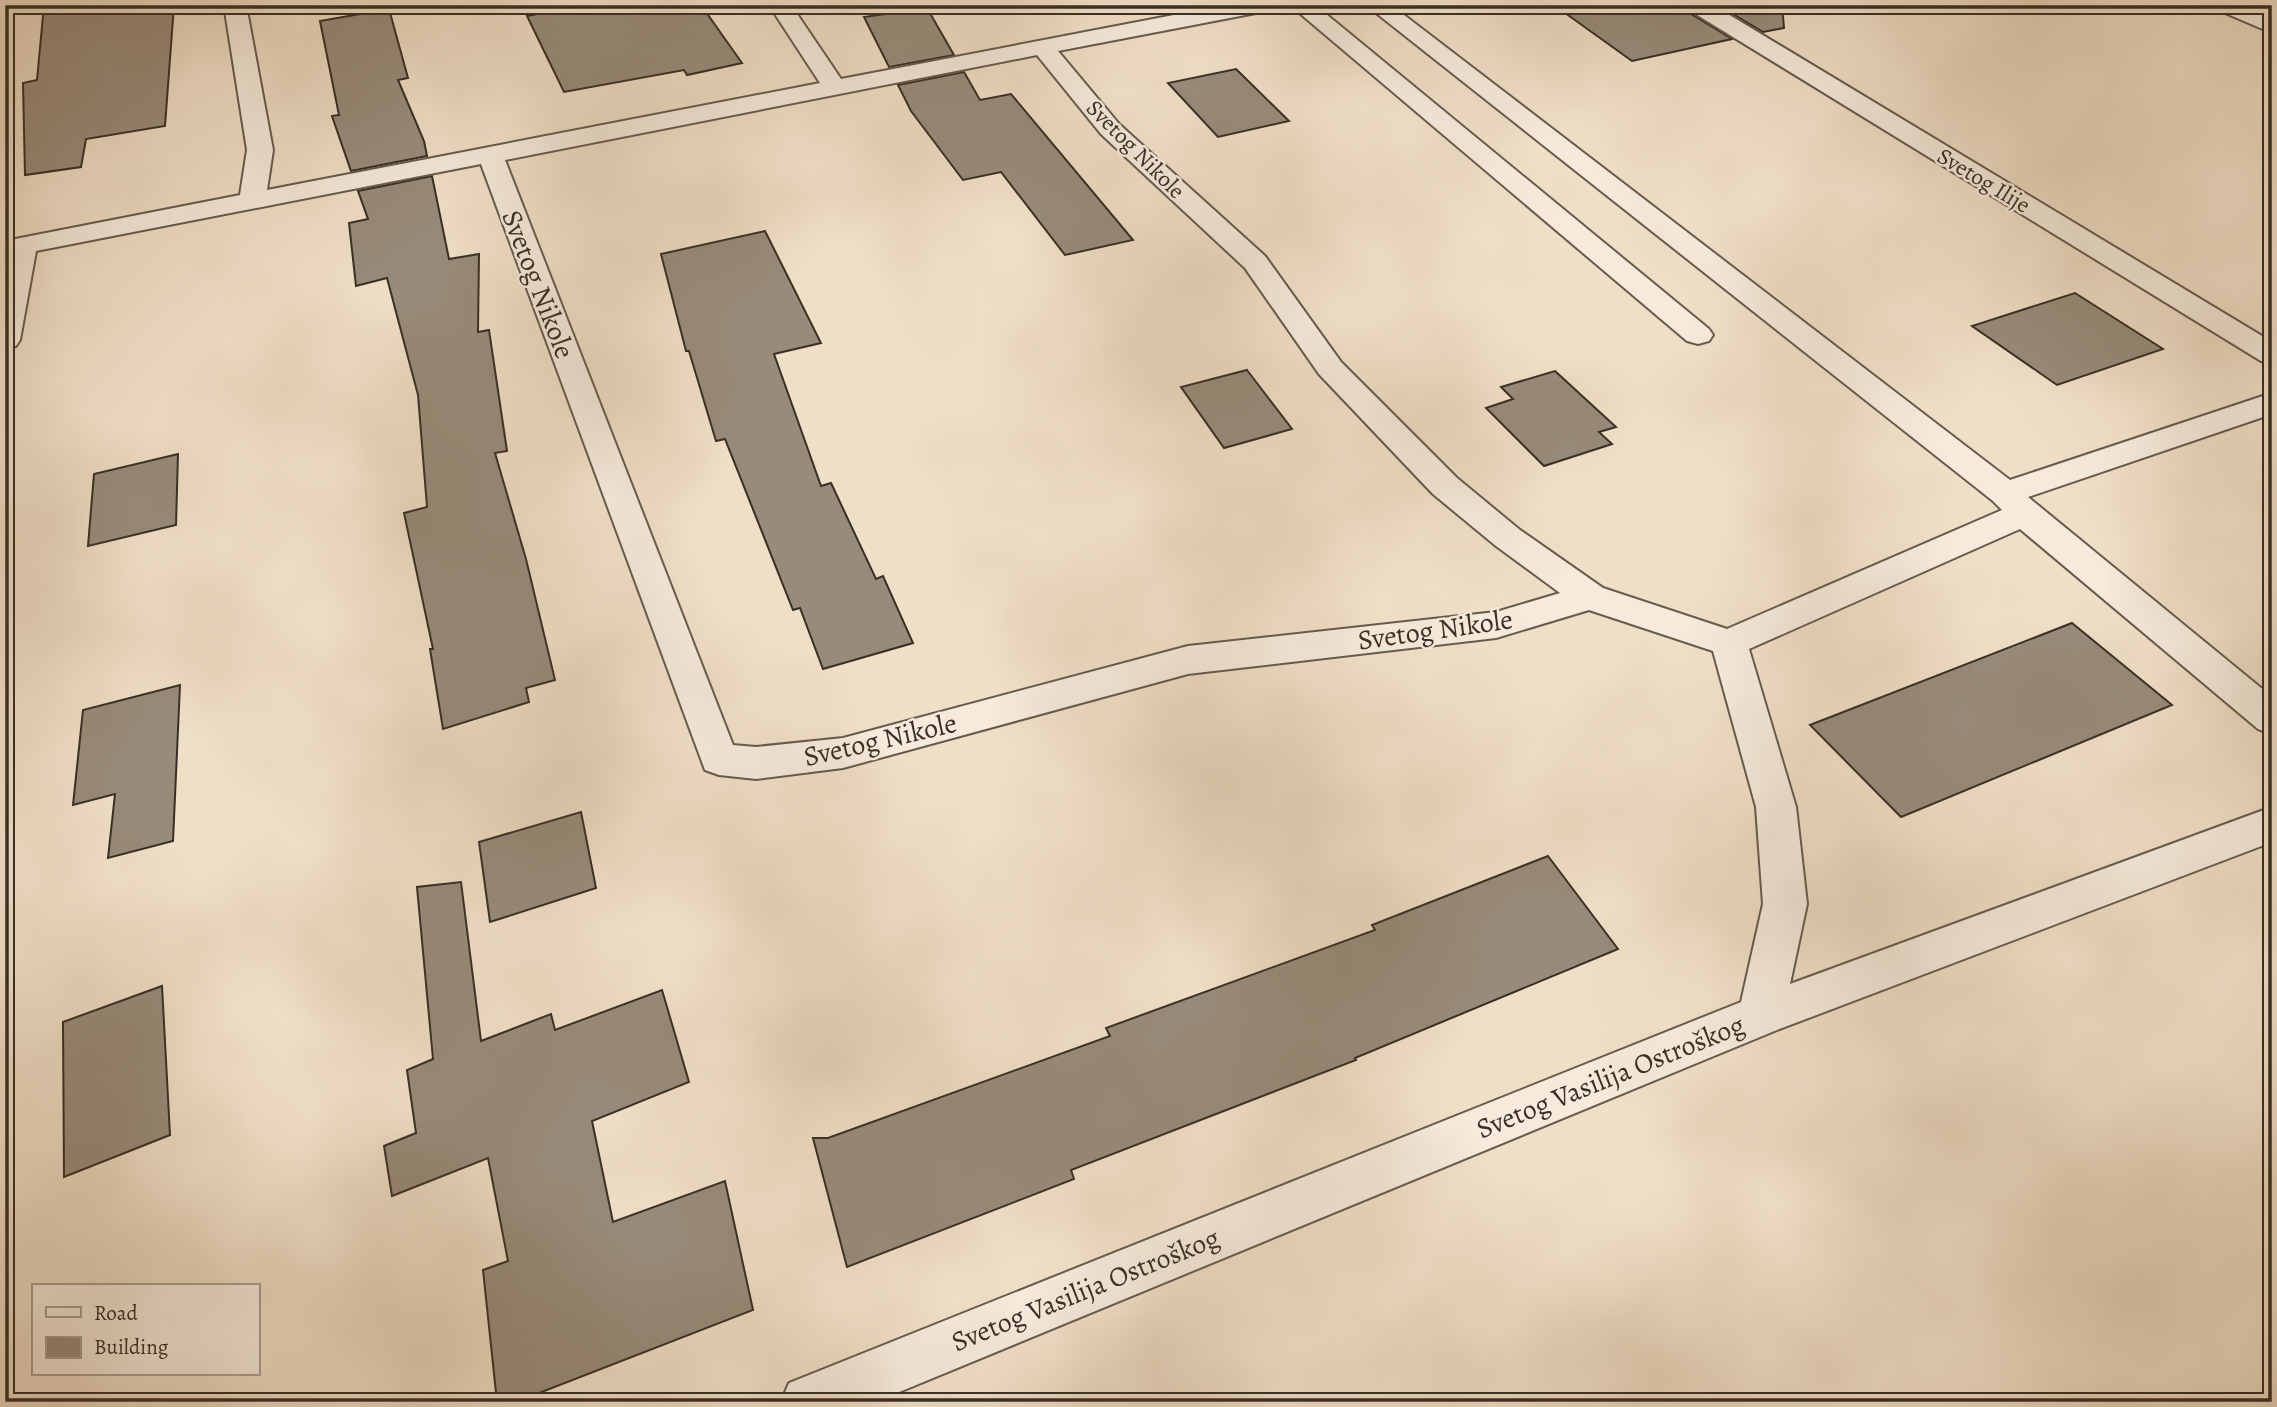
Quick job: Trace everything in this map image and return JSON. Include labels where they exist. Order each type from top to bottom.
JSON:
[{"type":"street","points":[[235,5],[260,150],[252,201]]},
{"type":"street","points":[[779,5],[835,88]]},
{"type":"street","points":[[5,340],[14,247],[1261,5]]},
{"type":"street","points":[[1301,5],[1698,335]]},
{"type":"street","points":[[1377,5],[2014,504],[2272,719]]},
{"type":"street","name":"Svetog Ilije","points":[[1697,5],[2272,355]]},
{"type":"street","points":[[2226,5],[2272,26]]},
{"type":"street","name":"Svetog Nikole","points":[[1042,47],[1110,129],[1255,262],[1330,368],[1445,486],[1508,538],[1590,597],[1729,643]]},
{"type":"street","name":"Svetog Nikole","points":[[490,155],[719,759],[756,763],[843,753],[1188,660],[1496,625],[1590,597]]},
{"type":"street","points":[[1729,643],[2014,504],[2272,404]]},
{"type":"street","name":"Svetog Vasilija Ostroškog","points":[[808,1402],[1761,1015],[1785,904],[1776,807],[1729,643]]},
{"type":"street","points":[[1761,1015],[2272,824]]},
{"type":"building","points":[[44,5],[174,5],[165,126],[86,139],[81,167],[25,175],[23,83],[37,80]]},
{"type":"building","points":[[584,5],[618,5],[623,13],[664,5],[701,5],[742,63],[687,75],[684,70],[564,92],[527,16]]},
{"type":"building","points":[[1554,5],[1684,5],[1688,12],[1732,39],[1632,61]]},
{"type":"building","points":[[1718,5],[1782,5],[1784,28],[1763,32]]},
{"type":"building","points":[[927,8],[954,55],[889,67],[864,17]]},
{"type":"building","points":[[389,9],[408,78],[398,80],[424,141],[427,156],[351,171],[332,116],[339,115],[320,21]]},
{"type":"building","points":[[1236,69],[1289,121],[1218,137],[1168,83]]},
{"type":"building","points":[[964,72],[980,100],[1011,94],[1133,240],[1065,255],[1001,172],[963,180],[911,111],[898,85]]},
{"type":"building","points":[[432,176],[449,259],[479,254],[478,332],[489,330],[507,451],[495,453],[526,559],[555,680],[526,688],[529,702],[443,729],[430,649],[433,649],[404,513],[427,507],[418,395],[387,278],[356,286],[349,223],[368,219],[358,191]]},
{"type":"building","points":[[765,231],[821,343],[774,354],[821,486],[831,483],[876,579],[883,576],[913,643],[823,669],[800,608],[793,610],[725,439],[716,441],[689,351],[686,351],[661,254]]},
{"type":"building","points":[[2075,293],[2163,349],[2057,385],[1972,326]]},
{"type":"building","points":[[1247,370],[1292,429],[1224,448],[1181,387]]},
{"type":"building","points":[[1555,371],[1616,427],[1599,432],[1612,444],[1544,466],[1486,408],[1513,399],[1501,387]]},
{"type":"building","points":[[178,454],[176,525],[88,546],[94,474]]},
{"type":"building","points":[[2072,623],[2172,705],[1901,817],[1810,725]]},
{"type":"building","points":[[180,685],[173,841],[108,858],[115,794],[73,805],[83,710]]},
{"type":"building","points":[[581,812],[596,888],[490,922],[479,842]]},
{"type":"building","points":[[1548,856],[1618,949],[1355,1058],[1356,1060],[1071,1170],[1074,1179],[847,1267],[813,1138],[828,1138],[1110,1036],[1106,1028],[1375,930],[1372,925]]},
{"type":"building","points":[[461,882],[481,1041],[551,1014],[555,1030],[662,990],[689,1082],[592,1121],[613,1222],[725,1181],[753,1310],[516,1402],[497,1402],[483,1270],[508,1261],[488,1158],[392,1196],[384,1146],[416,1133],[407,1070],[433,1059],[417,887]]},
{"type":"building","points":[[162,986],[170,1135],[64,1177],[63,1022]]}]
